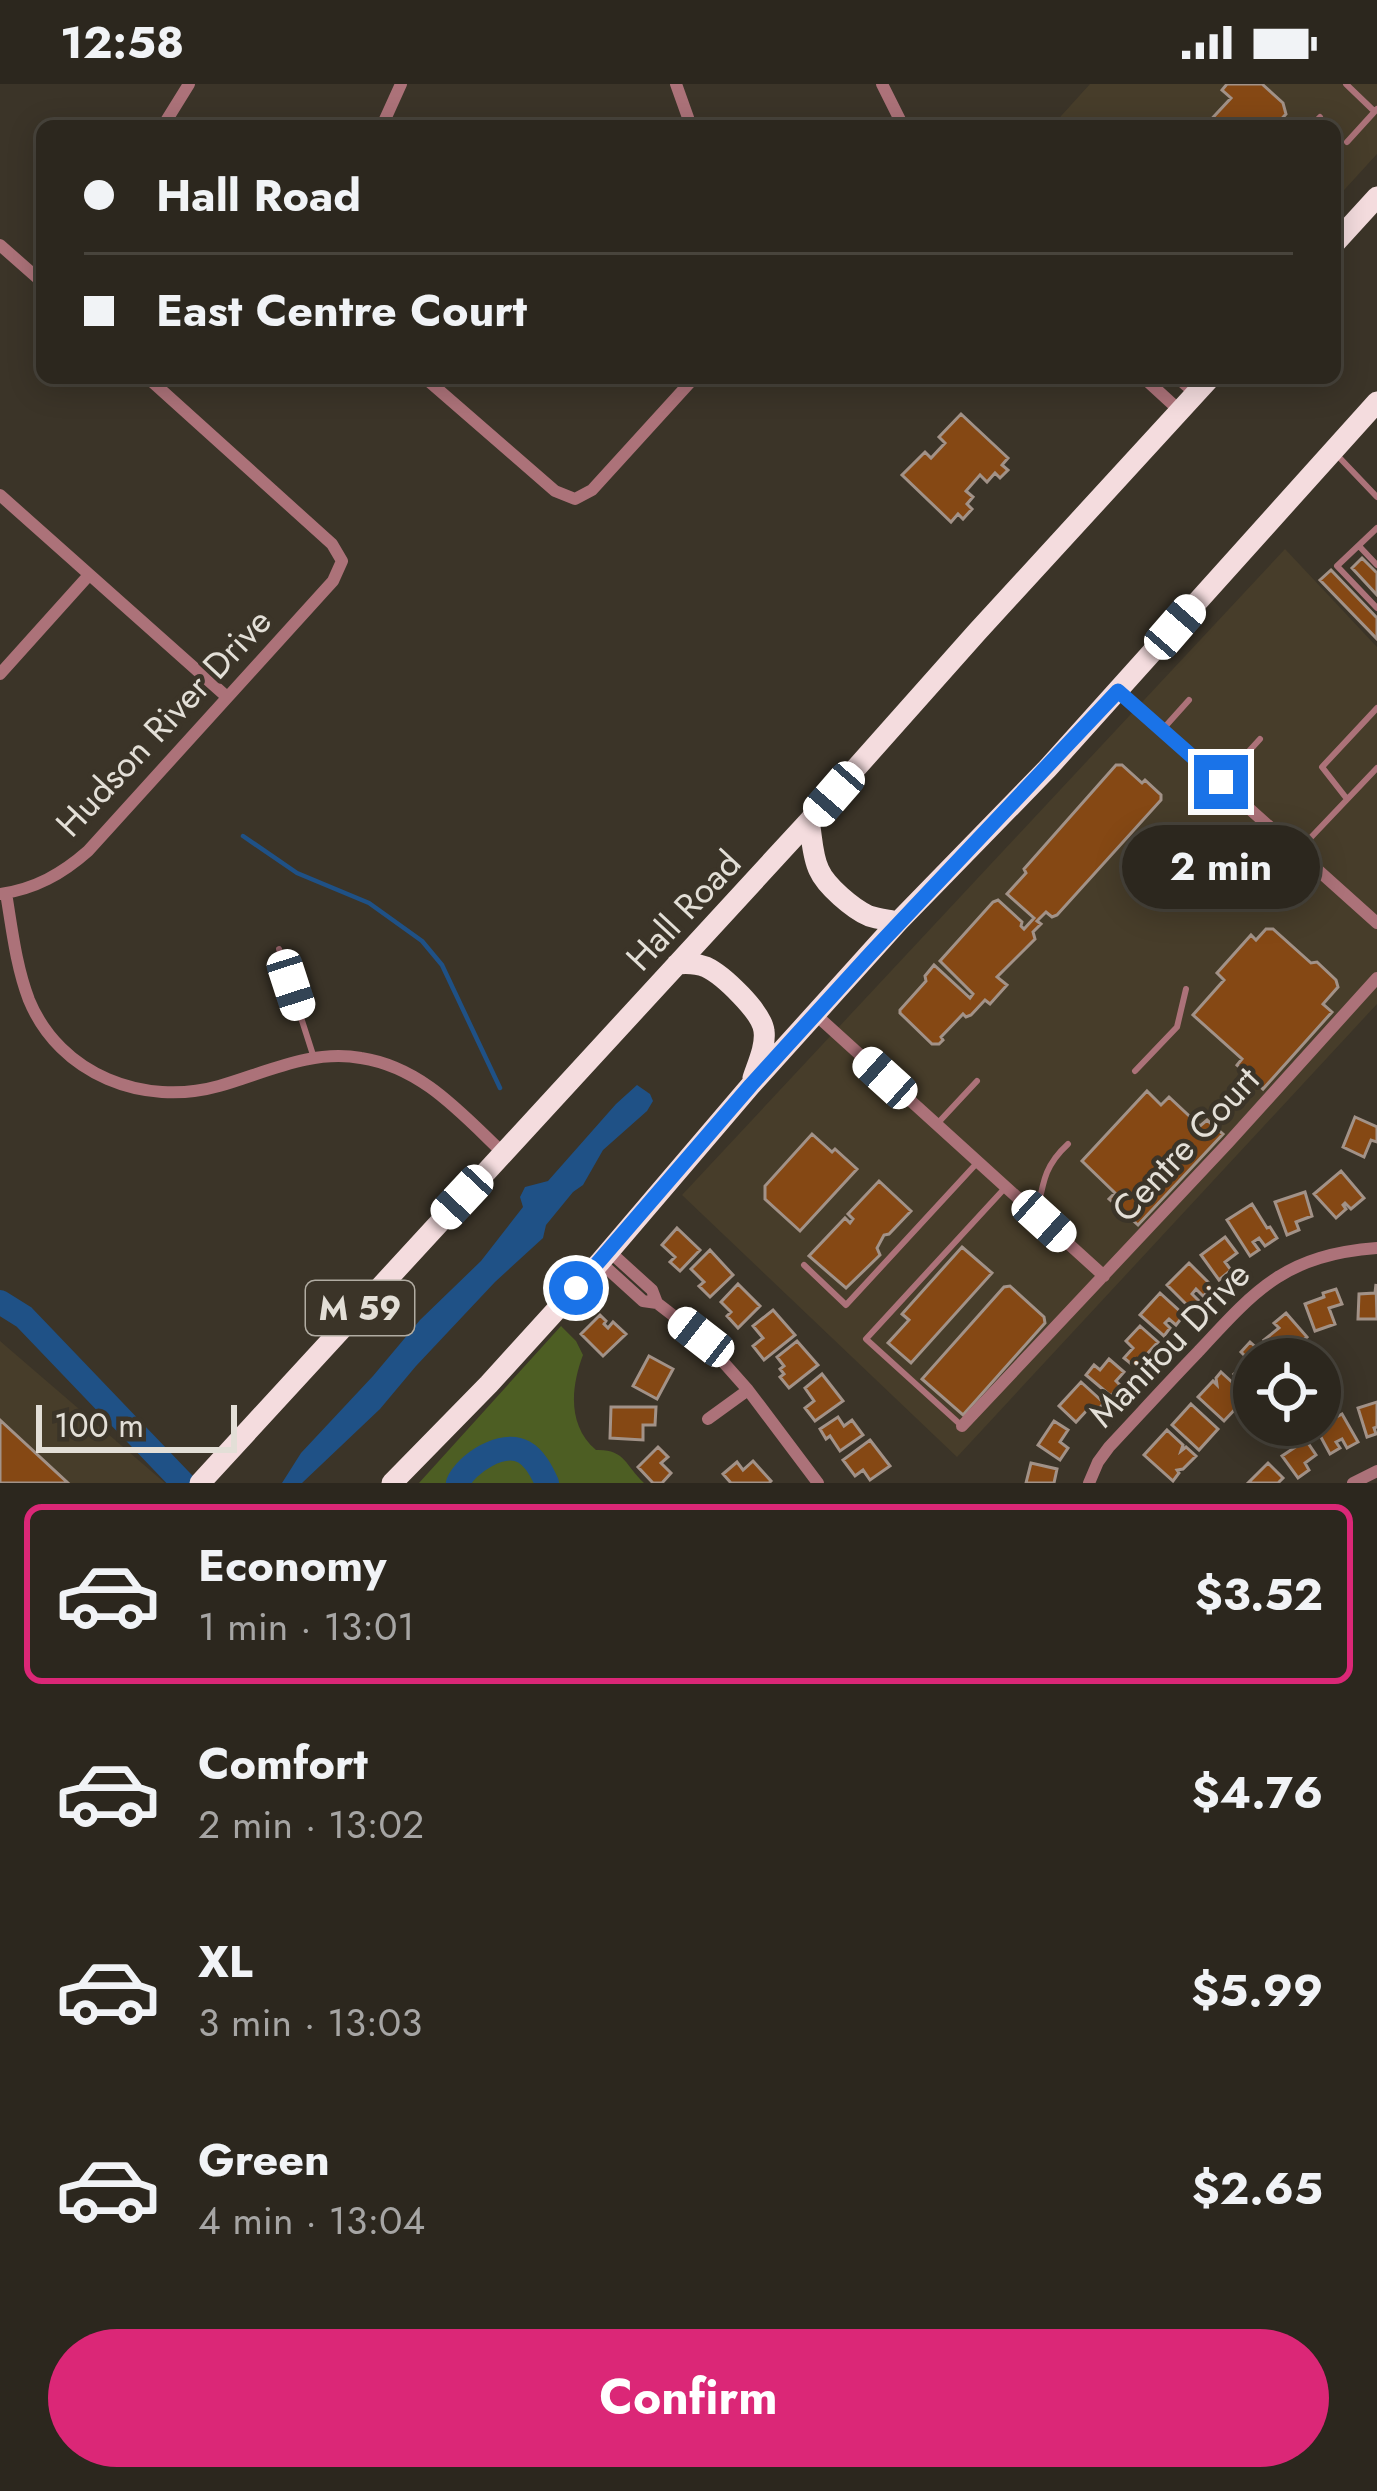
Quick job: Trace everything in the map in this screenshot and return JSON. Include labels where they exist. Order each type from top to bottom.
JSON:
[{"type":"highway","points":[[1341,236],[1377,197]]},
{"type":"highway","name":"Hall Road","points":[[200,1483],[1195,394]]},
{"type":"highway","points":[[392,1483],[489,1384],[898,922],[1047,769],[1377,402]]},
{"type":"highway","points":[[809,821],[815,857],[826,880],[858,909],[898,922]]},
{"type":"highway","points":[[677,964],[692,962],[713,970],[761,1020],[764,1044],[751,1085]]},
{"type":"street","points":[[167,120],[189,84]]},
{"type":"street","points":[[385,120],[401,84]]},
{"type":"street","points":[[676,84],[689,120]]},
{"type":"street","points":[[882,84],[899,120]]},
{"type":"street","points":[[0,245],[36,272]]},
{"type":"street","name":"Hudson River Drive","points":[[3,894],[33,886],[76,862],[100,839],[333,580],[342,561],[332,544],[155,384]]},
{"type":"street","points":[[432,384],[555,491],[575,499],[592,490],[689,384]]},
{"type":"street","points":[[1163,384],[1195,394]]},
{"type":"street","points":[[0,495],[227,698]]},
{"type":"street","points":[[0,674],[89,575]]},
{"type":"street","points":[[1118,691],[1377,923]]},
{"type":"street","points":[[3,894],[19,966],[37,1016],[70,1056],[102,1077],[149,1092],[183,1093],[314,1058],[358,1057],[412,1074],[458,1109],[502,1152]]},
{"type":"street","name":"Centre Court","points":[[815,1014],[1104,1276],[1377,978]]},
{"type":"street","name":"Manitou Drive","points":[[1089,1483],[1109,1447],[1260,1288],[1324,1256],[1377,1248]]},
{"type":"street","points":[[605,1256],[643,1301],[657,1303],[701,1337],[818,1483]]},
{"type":"street","points":[[962,1426],[1104,1276]]},
{"type":"street","points":[[708,1419],[748,1390]]},
{"type":"street","points":[[1353,1483],[1377,1471]]},
{"type":"lane","points":[[1346,84],[1376,111],[1347,142]]},
{"type":"lane","points":[[1317,120],[1320,117]]},
{"type":"lane","points":[[1334,451],[1377,497]]},
{"type":"lane","points":[[1377,528],[1337,566],[1377,608]]},
{"type":"lane","points":[[1358,545],[1377,565]]},
{"type":"lane","points":[[1162,730],[1190,700]]},
{"type":"lane","points":[[1347,799],[1322,767],[1377,708]]},
{"type":"lane","points":[[1221,782],[1260,739]]},
{"type":"lane","points":[[1272,896],[1377,768]]},
{"type":"lane","points":[[1244,868],[1277,831]]},
{"type":"lane","points":[[279,949],[314,1058]]},
{"type":"lane","points":[[1135,1071],[1177,1027],[1186,989]]},
{"type":"lane","points":[[937,1124],[977,1081]]},
{"type":"lane","points":[[1036,1214],[1047,1168],[1068,1144]]},
{"type":"lane","points":[[804,1265],[846,1305],[978,1161]]},
{"type":"lane","points":[[962,1426],[866,1339],[1006,1187]]},
{"type":"shaded area","points":[[1090,84],[1377,84],[1377,154],[1341,193],[1341,120],[1057,120]]},
{"type":"shaded area","points":[[1285,549],[1377,647],[1377,1004],[957,1457],[682,1195]]},
{"type":"shaded area","points":[[0,1341],[165,1483],[0,1483]]},
{"type":"green space","points":[[561,1326],[583,1355],[574,1393],[580,1429],[596,1450],[619,1455],[644,1483],[419,1483]]},
{"type":"water","points":[[637,1085],[653,1101],[647,1111],[603,1150],[583,1185],[546,1225],[543,1238],[495,1282],[380,1409],[302,1483],[282,1483],[301,1453],[420,1320],[481,1261],[523,1207],[520,1197],[525,1187],[548,1181]]},
{"type":"building","points":[[1227,84],[1262,84],[1283,103],[1286,114],[1280,120],[1211,120],[1231,98],[1222,90]]},
{"type":"building","points":[[961,414],[1008,458],[1002,465],[1008,470],[1000,478],[995,473],[987,482],[980,475],[966,491],[973,497],[967,504],[972,509],[963,519],[958,514],[951,522],[902,475],[925,452],[931,458],[945,443],[939,437]]},
{"type":"building","points":[[1362,558],[1377,573],[1377,595],[1352,568]]},
{"type":"building","points":[[1331,570],[1377,618],[1377,639],[1320,580]]},
{"type":"building","points":[[1116,765],[1142,783],[1145,780],[1161,800],[1057,915],[1046,912],[1037,921],[1041,924],[1033,932],[1035,939],[997,977],[1007,985],[990,1004],[985,1000],[971,1015],[963,1014],[939,1044],[932,1044],[900,1010],[934,965],[970,998],[973,994],[940,961],[993,902],[998,900],[1024,929],[1034,918],[1007,894]]},
{"type":"building","points":[[1266,929],[1273,929],[1311,963],[1317,962],[1338,987],[1323,1004],[1332,1012],[1263,1089],[1237,1065],[1242,1059],[1193,1015],[1224,980],[1217,973],[1251,935],[1256,940]]},
{"type":"building","points":[[1147,1091],[1161,1105],[1169,1097],[1200,1126],[1207,1120],[1223,1134],[1138,1225],[1109,1199],[1115,1193],[1082,1161]]},
{"type":"building","points":[[1355,1117],[1377,1127],[1377,1142],[1371,1140],[1364,1157],[1343,1147]]},
{"type":"building","points":[[812,1134],[857,1169],[800,1231],[765,1199],[765,1186]]},
{"type":"building","points":[[1341,1171],[1364,1198],[1351,1209],[1345,1203],[1346,1209],[1336,1218],[1314,1194]]},
{"type":"building","points":[[879,1181],[911,1211],[884,1235],[877,1248],[880,1255],[846,1288],[809,1256],[845,1218],[850,1223],[853,1219],[848,1214]]},
{"type":"building","points":[[1305,1192],[1312,1216],[1296,1222],[1299,1230],[1287,1235],[1275,1202]]},
{"type":"building","points":[[1252,1204],[1277,1238],[1265,1246],[1259,1238],[1253,1242],[1259,1250],[1250,1256],[1227,1220]]},
{"type":"building","points":[[677,1228],[700,1250],[680,1271],[670,1262],[675,1257],[662,1245]]},
{"type":"building","points":[[1225,1237],[1237,1253],[1225,1262],[1231,1270],[1219,1280],[1201,1255]]},
{"type":"building","points":[[962,1247],[992,1273],[911,1363],[888,1343],[909,1320],[902,1314]]},
{"type":"building","points":[[710,1250],[733,1275],[710,1297],[691,1269]]},
{"type":"building","points":[[1189,1263],[1213,1287],[1203,1296],[1196,1289],[1192,1294],[1198,1300],[1190,1308],[1167,1285]]},
{"type":"building","points":[[738,1284],[760,1306],[738,1328],[721,1302]]},
{"type":"building","points":[[1376,1284],[1377,1319],[1358,1319],[1359,1294],[1375,1293]]},
{"type":"building","points":[[1010,1286],[1045,1323],[963,1415],[922,1379],[1004,1287]]},
{"type":"building","points":[[1336,1289],[1342,1304],[1329,1308],[1335,1324],[1315,1331],[1305,1304]]},
{"type":"building","points":[[1160,1293],[1184,1315],[1176,1325],[1169,1319],[1165,1323],[1170,1328],[1164,1336],[1140,1315]]},
{"type":"building","points":[[773,1310],[795,1335],[764,1360],[753,1346],[763,1338],[753,1326]]},
{"type":"building","points":[[1286,1313],[1307,1337],[1266,1338],[1279,1328],[1274,1323]]},
{"type":"building","points":[[600,1315],[608,1328],[613,1322],[626,1334],[603,1356],[581,1334]]},
{"type":"building","points":[[1140,1326],[1158,1342],[1135,1367],[1124,1358],[1133,1348],[1126,1341]]},
{"type":"building","points":[[797,1341],[818,1365],[789,1388],[780,1377],[784,1366],[777,1357]]},
{"type":"building","points":[[649,1356],[673,1369],[657,1399],[633,1386]]},
{"type":"building","points":[[1109,1359],[1124,1372],[1111,1396],[1086,1375],[1094,1365],[1100,1370]]},
{"type":"building","points":[[1221,1372],[1233,1383],[1233,1411],[1224,1421],[1198,1397],[1213,1381],[1217,1385]]},
{"type":"building","points":[[822,1374],[843,1401],[815,1421],[805,1408],[814,1401],[805,1388]]},
{"type":"building","points":[[1081,1382],[1104,1403],[1095,1413],[1089,1408],[1076,1422],[1059,1406]]},
{"type":"building","points":[[1377,1402],[1376,1434],[1367,1437],[1358,1408]]},
{"type":"building","points":[[1191,1404],[1218,1429],[1199,1450],[1172,1425]]},
{"type":"building","points":[[611,1407],[656,1407],[655,1425],[643,1425],[643,1440],[610,1438]]},
{"type":"building","points":[[1341,1415],[1358,1442],[1347,1448],[1341,1440]]},
{"type":"building","points":[[838,1417],[844,1426],[852,1420],[863,1435],[840,1451],[820,1429]]},
{"type":"building","points":[[0,1420],[68,1483],[0,1483]]},
{"type":"building","points":[[1054,1421],[1068,1430],[1060,1442],[1068,1448],[1060,1460],[1038,1445]]},
{"type":"building","points":[[1167,1430],[1183,1445],[1181,1451],[1186,1447],[1196,1456],[1177,1470],[1173,1481],[1144,1455]]},
{"type":"building","points":[[870,1440],[890,1466],[870,1480],[863,1470],[855,1476],[843,1460]]},
{"type":"building","points":[[1297,1446],[1310,1446],[1316,1455],[1305,1463],[1309,1470],[1298,1478],[1282,1456]]},
{"type":"building","points":[[658,1447],[668,1457],[661,1463],[671,1473],[662,1483],[653,1483],[638,1467]]},
{"type":"building","points":[[753,1461],[769,1483],[731,1483],[723,1474],[737,1462],[743,1470]]},
{"type":"building","points":[[1031,1463],[1057,1469],[1054,1483],[1026,1483]]},
{"type":"building","points":[[1268,1463],[1283,1478],[1278,1483],[1248,1483]]},
{"type":"waterway","points":[[243,836],[297,873],[369,903],[422,941],[442,965],[500,1088]]},
{"type":"waterway","points":[[0,1302],[24,1317],[183,1483]]},
{"type":"waterway","points":[[458,1483],[469,1468],[506,1449],[532,1458],[547,1483]]},
{"type":"route","points":[[576,1288],[898,922],[1118,691],[1221,782]]}]
